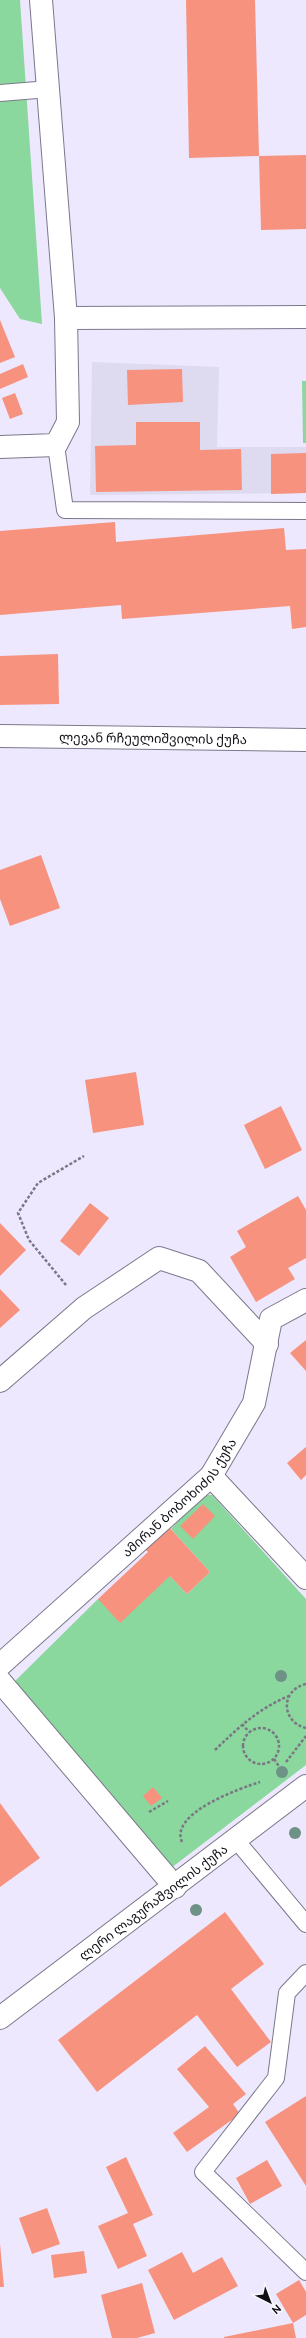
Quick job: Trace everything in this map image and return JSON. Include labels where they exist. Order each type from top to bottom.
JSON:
[{"type":"street","points":[[0,447],[56,445],[68,422],[66,318],[41,0]]},
{"type":"street","points":[[66,318],[306,317]]},
{"type":"street","name":"ლევან რჩეულიშვილის ქუჩა","points":[[0,736],[306,740]]},
{"type":"street","points":[[0,1381],[84,1308],[159,1258],[199,1271],[266,1344]]},
{"type":"street","name":"ამირან ბობოხიძის ქუჩა","points":[[0,1665],[211,1476],[254,1403],[271,1319],[306,1300]]},
{"type":"street","points":[[211,1476],[306,1578]]},
{"type":"street","points":[[0,1681],[175,1887]]},
{"type":"street","name":"ლერი ლაგურაშვილის ქუჩა","points":[[0,2018],[175,1887],[306,1786]]},
{"type":"lane","points":[[0,93],[49,89]]},
{"type":"lane","points":[[56,445],[65,510],[306,511]]},
{"type":"lane","points":[[236,1840],[306,1924]]},
{"type":"lane","points":[[306,1973],[287,1993],[276,2078],[203,2172],[306,2272]]},
{"type":"path","points":[[84,1156],[38,1183],[18,1213],[29,1240],[84,1308]]},
{"type":"path","points":[[215,1750],[242,1724],[271,1704],[289,1696],[299,1686],[306,1684]]},
{"type":"path","points":[[289,1696],[286,1710],[289,1716],[293,1722],[306,1728]]},
{"type":"path","points":[[242,1724],[248,1732]]},
{"type":"path","points":[[264,1728],[274,1733],[279,1743],[277,1754],[274,1759],[258,1764],[247,1758],[242,1748],[245,1736],[248,1732],[253,1729],[264,1728]]},
{"type":"path","points":[[274,1773],[280,1768],[306,1736]]},
{"type":"path","points":[[274,1759],[280,1768]]},
{"type":"path","points":[[183,1844],[180,1839],[184,1824],[195,1812],[236,1790],[262,1781]]},
{"type":"shaded area","points":[[92,362],[219,367],[217,447],[306,447],[306,493],[90,495]]},
{"type":"green space","points":[[0,0],[20,0],[42,324],[20,319],[0,288]]},
{"type":"green space","points":[[302,381],[306,381],[306,443],[303,443]]},
{"type":"green space","points":[[202,1495],[212,1495],[306,1599],[306,1765],[171,1868],[12,1684],[98,1599],[170,1576],[187,1594],[210,1572],[171,1529]]},
{"type":"building","points":[[186,0],[255,0],[259,156],[189,158]]},
{"type":"building","points":[[306,155],[306,229],[261,230],[259,156]]},
{"type":"building","points":[[0,320],[15,357],[0,363]]},
{"type":"building","points":[[23,364],[28,377],[0,389],[0,374]]},
{"type":"building","points":[[182,369],[183,402],[128,405],[127,370]]},
{"type":"building","points":[[15,393],[23,414],[10,419],[2,398]]},
{"type":"building","points":[[136,422],[200,422],[200,450],[241,449],[242,490],[96,492],[95,446],[136,445]]},
{"type":"building","points":[[306,453],[306,493],[271,494],[271,454]]},
{"type":"building","points":[[115,522],[116,542],[284,528],[286,550],[306,549],[306,627],[292,629],[290,606],[122,619],[121,605],[0,615],[0,531]]},
{"type":"building","points":[[58,654],[59,704],[0,705],[0,656]]},
{"type":"building","points":[[41,855],[60,908],[10,926],[0,899],[0,870]]},
{"type":"building","points":[[136,1072],[144,1125],[93,1133],[85,1080]]},
{"type":"building","points":[[281,1106],[302,1150],[265,1169],[244,1125]]},
{"type":"building","points":[[298,1196],[306,1210],[306,1258],[288,1268],[295,1279],[256,1302],[230,1257],[246,1247],[237,1231]]},
{"type":"building","points":[[90,1203],[109,1218],[79,1256],[60,1241]]},
{"type":"building","points":[[0,1223],[26,1250],[0,1276]]},
{"type":"building","points":[[0,1289],[20,1310],[0,1328]]},
{"type":"building","points":[[306,1340],[306,1371],[290,1353]]},
{"type":"building","points":[[306,1447],[306,1475],[301,1480],[287,1463]]},
{"type":"building","points":[[203,1504],[215,1516],[193,1539],[180,1526]]},
{"type":"building","points":[[169,1527],[210,1572],[187,1594],[170,1576],[120,1623],[98,1599],[148,1552],[145,1549]]},
{"type":"building","points":[[153,1787],[162,1798],[151,1806],[143,1796]]},
{"type":"building","points":[[0,1803],[40,1858],[0,1887]]},
{"type":"building","points":[[225,1912],[264,1964],[231,1989],[271,2042],[237,2067],[197,2015],[97,2092],[58,2040]]},
{"type":"building","points":[[205,2046],[246,2094],[233,2104],[240,2114],[187,2152],[173,2133],[209,2107],[177,2069]]},
{"type":"building","points":[[306,2096],[306,2186],[265,2122]]},
{"type":"building","points":[[126,2157],[153,2215],[133,2224],[147,2256],[118,2269],[98,2226],[128,2213],[106,2167]]},
{"type":"building","points":[[267,2160],[282,2186],[250,2204],[236,2178]]},
{"type":"building","points":[[47,2208],[60,2244],[32,2254],[19,2218]]},
{"type":"building","points":[[0,2244],[4,2287],[0,2287]]},
{"type":"building","points":[[84,2251],[87,2273],[54,2278],[51,2255]]},
{"type":"building","points":[[182,2252],[193,2273],[222,2257],[238,2286],[174,2320],[148,2270]]},
{"type":"building","points":[[299,2280],[306,2292],[306,2315],[293,2323],[276,2294]]},
{"type":"building","points":[[142,2283],[155,2333],[137,2338],[112,2338],[101,2295]]},
{"type":"building","points":[[293,2323],[296,2338],[224,2338],[224,2337]]}]
